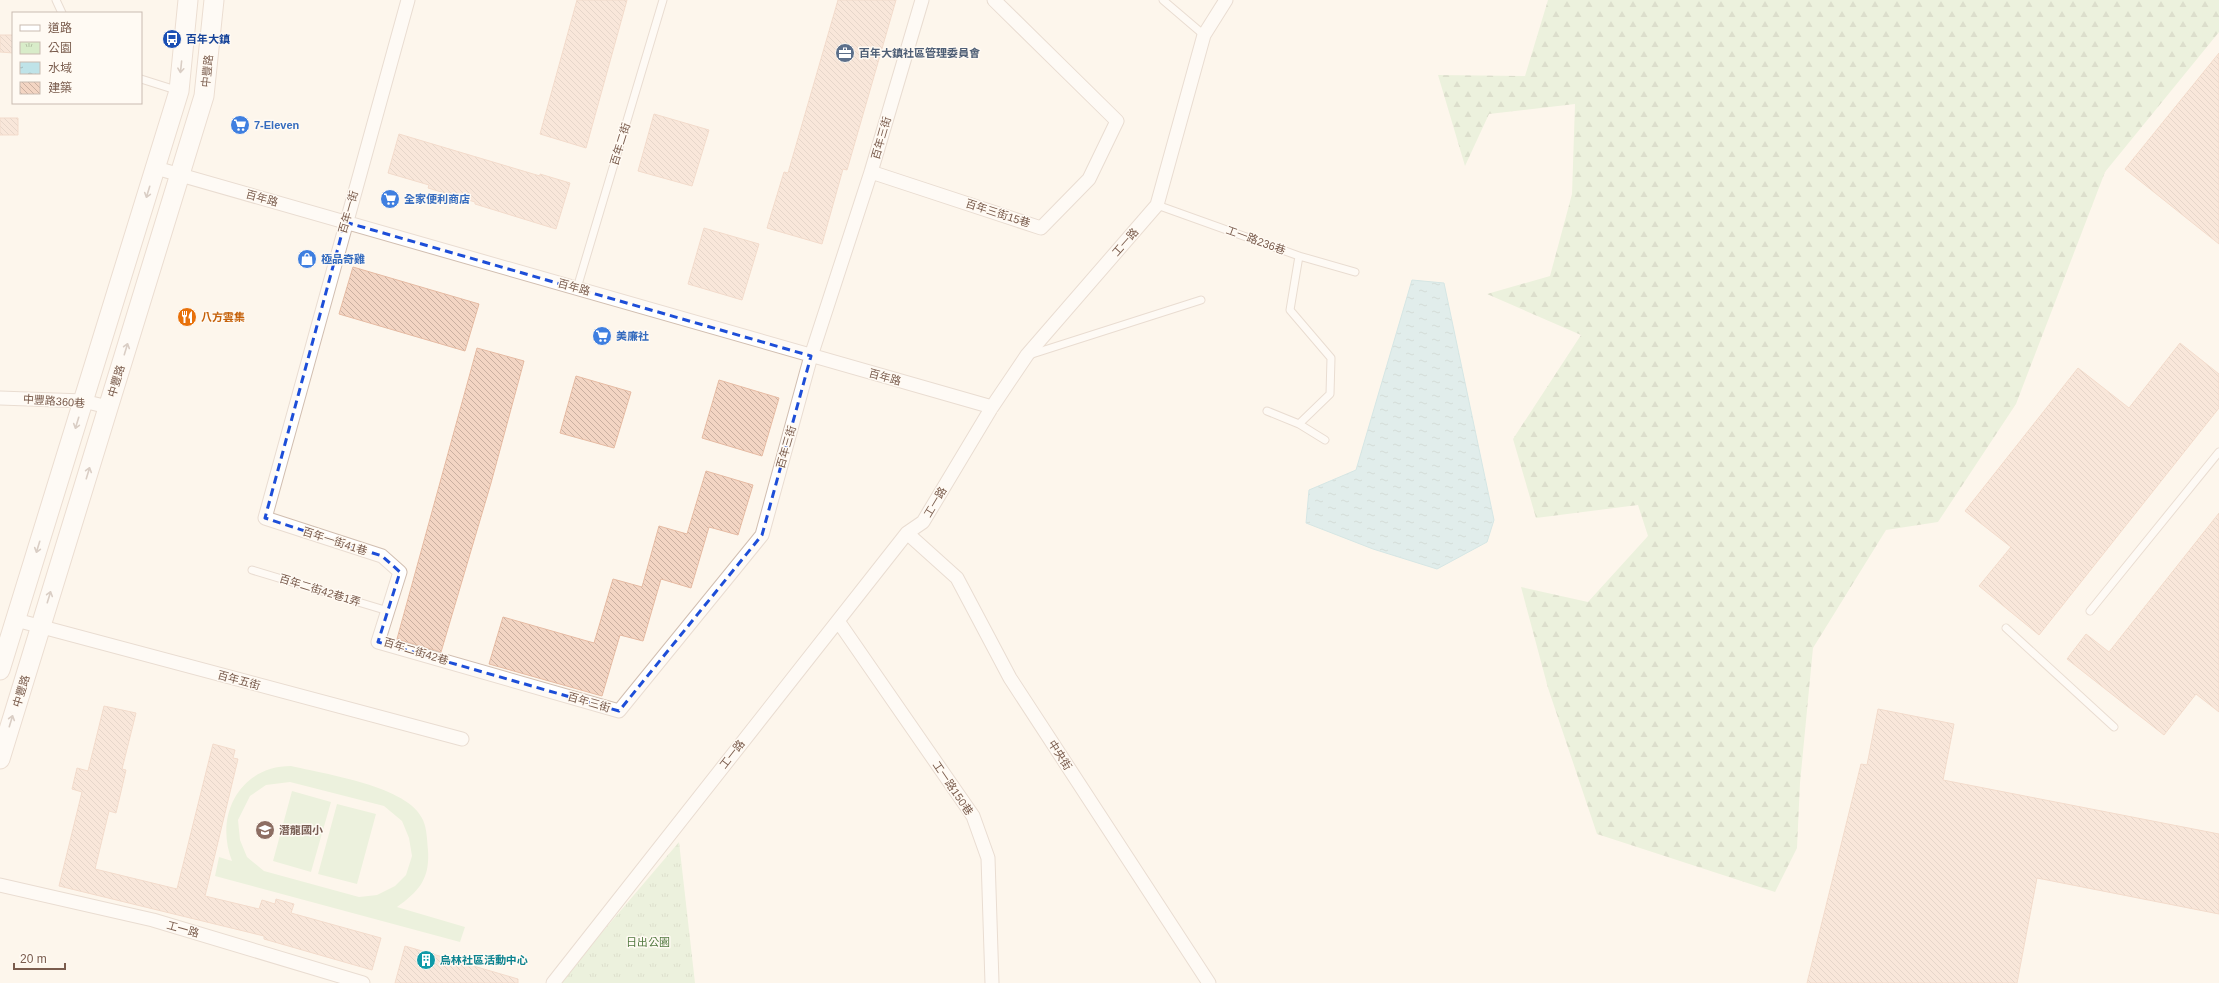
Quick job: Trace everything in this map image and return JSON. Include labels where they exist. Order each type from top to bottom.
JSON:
[{"type":"main road","points":[[0,670],[179,91],[188,0]]},
{"type":"main road","name":"中豐路","points":[[0,759],[204,96],[214,0]]},
{"type":"street","name":"百年一街","points":[[265,518],[408,0]]},
{"type":"street","name":"百年三街","points":[[474,669],[619,711],[762,535],[811,356],[871,172],[922,0]]},
{"type":"street","name":"百年三街15巷","points":[[871,172],[1042,228],[1089,179],[1117,121],[994,0]]},
{"type":"street","name":"工一路","points":[[553,983],[907,533],[923,522],[992,407],[1027,355],[1157,205],[1204,35],[1226,0]]},
{"type":"street","name":"百年路","points":[[156,168],[992,407]]},
{"type":"street","name":"中豐路360巷","points":[[0,398],[83,402],[108,407]]},
{"type":"street","name":"百年一街41巷","points":[[265,518],[382,556],[400,572]]},
{"type":"street","name":"中央街","points":[[907,533],[958,578],[1010,678],[1209,983]]},
{"type":"street","name":"百年二街42巷","points":[[400,572],[378,642],[474,669]]},
{"type":"street","name":"百年五街","points":[[16,620],[462,739]]},
{"type":"street","name":"工一路150巷","points":[[838,621],[973,816],[988,858],[992,983]]},
{"type":"street","name":"工一路","points":[[0,885],[153,920],[363,983]]},
{"type":"lane","points":[[56,0],[62,12]]},
{"type":"lane","name":"百年二街","points":[[577,288],[663,0]]},
{"type":"lane","points":[[1163,0],[1204,35]]},
{"type":"lane","points":[[142,79],[179,91]]},
{"type":"lane","name":"工一路236巷","points":[[1157,205],[1299,256],[1355,272]]},
{"type":"lane","points":[[1299,256],[1290,310],[1331,358],[1330,394],[1299,424]]},
{"type":"lane","points":[[1027,355],[1201,300]]},
{"type":"lane","points":[[1267,411],[1299,424],[1325,440]]},
{"type":"lane","points":[[2090,611],[2219,452]]},
{"type":"lane","name":"百年二街42巷1弄","points":[[252,570],[388,611]]},
{"type":"lane","points":[[2006,628],[2114,727]]},
{"type":"highlighted area","points":[[345,222],[811,356],[762,535],[619,711],[378,642],[400,572],[382,556],[265,518]]},
{"type":"green space","points":[[1548,0],[2219,0],[2219,32],[2105,172],[2016,404],[1938,522],[1886,530],[1813,648],[1800,783],[1797,848],[1775,892],[1597,834],[1548,688],[1521,587],[1588,602],[1648,536],[1638,505],[1536,518],[1513,439],[1581,335],[1487,294],[1550,276],[1572,194],[1575,104],[1489,114],[1465,166],[1438,75],[1525,76]]},
{"type":"green space","points":[[291,766],[364,783],[401,798],[415,808],[423,820],[427,835],[427,869],[425,877],[417,890],[397,907],[465,927],[460,942],[215,876],[219,857],[232,861],[227,844],[226,827],[229,811],[236,796],[245,784],[258,774],[273,768]],"holes":[[[290,782],[384,806],[402,821],[409,838],[412,856],[406,875],[395,886],[377,895],[359,897],[264,871],[247,857],[240,840],[238,820],[250,796],[266,785]]]},
{"type":"green space","points":[[292,791],[331,802],[311,872],[273,861]]},
{"type":"green space","points":[[337,804],[376,814],[357,884],[318,874]]},
{"type":"green space","name":"日出公園","points":[[679,842],[695,983],[559,983]]},
{"type":"water","points":[[1412,280],[1444,283],[1494,520],[1487,542],[1437,569],[1373,549],[1306,523],[1309,490],[1356,470]]},
{"type":"building","points":[[577,0],[627,0],[586,148],[540,134]]},
{"type":"building","points":[[838,0],[896,0],[847,170],[843,169],[822,244],[767,228],[784,172],[788,173]]},
{"type":"building","points":[[0,35],[12,35],[12,53],[0,52]]},
{"type":"building","points":[[2219,53],[2219,244],[2125,169]]},
{"type":"building","points":[[654,114],[709,130],[692,186],[638,171]]},
{"type":"building","points":[[0,118],[18,118],[18,135],[0,135]]},
{"type":"building","points":[[399,134],[540,176],[540,174],[570,183],[556,229],[475,204],[475,202],[428,188],[429,185],[388,173]]},
{"type":"building","points":[[704,228],[759,244],[742,300],[688,284]]},
{"type":"building","points":[[353,267],[479,304],[465,351],[339,314]]},
{"type":"building","points":[[2180,343],[2219,374],[2219,408],[2039,635],[1979,586],[2011,547],[1965,511],[2078,368],[2129,408]]},
{"type":"building","points":[[477,348],[524,361],[491,483],[441,652],[397,639]]},
{"type":"building","points":[[576,376],[631,392],[614,448],[560,433]]},
{"type":"building","points":[[719,380],[779,398],[762,456],[702,438]]},
{"type":"building","points":[[706,471],[753,485],[738,535],[709,527],[691,588],[661,579],[643,641],[620,635],[602,696],[489,664],[503,617],[594,643],[613,579],[642,587],[659,526],[687,534]]},
{"type":"building","points":[[2219,513],[2219,712],[2196,694],[2164,735],[2067,659],[2086,634],[2109,652]]},
{"type":"building","points":[[104,706],[136,713],[122,769],[126,770],[116,813],[109,811],[95,869],[177,889],[213,744],[235,750],[233,758],[238,759],[205,896],[259,909],[262,900],[275,904],[276,899],[294,904],[291,913],[381,938],[372,970],[264,939],[264,936],[59,886],[82,792],[72,789],[77,768],[88,771]]},
{"type":"building","points":[[1878,709],[1954,724],[1943,780],[2219,834],[2219,914],[2037,878],[2017,983],[1807,983],[1861,764],[1867,765]]},
{"type":"building","name":"烏林社區活動中心","points":[[405,946],[518,979],[518,983],[395,983]]},
{"type":"place","name":"百年大鎮","points":[[172,39]]},
{"type":"place","name":"百年大鎮社區管理委員會","points":[[845,53]]},
{"type":"place","name":"7-Eleven","points":[[240,125]]},
{"type":"place","name":"全家便利商店","points":[[390,199]]},
{"type":"place","name":"極品奇雞","points":[[307,259]]},
{"type":"place","name":"八方雲集","points":[[187,317]]},
{"type":"place","name":"美廉社","points":[[602,336]]},
{"type":"place","name":"潛龍國小","points":[[265,830]]},
{"type":"place","name":"烏林社區活動中心","points":[[426,960]]}]
